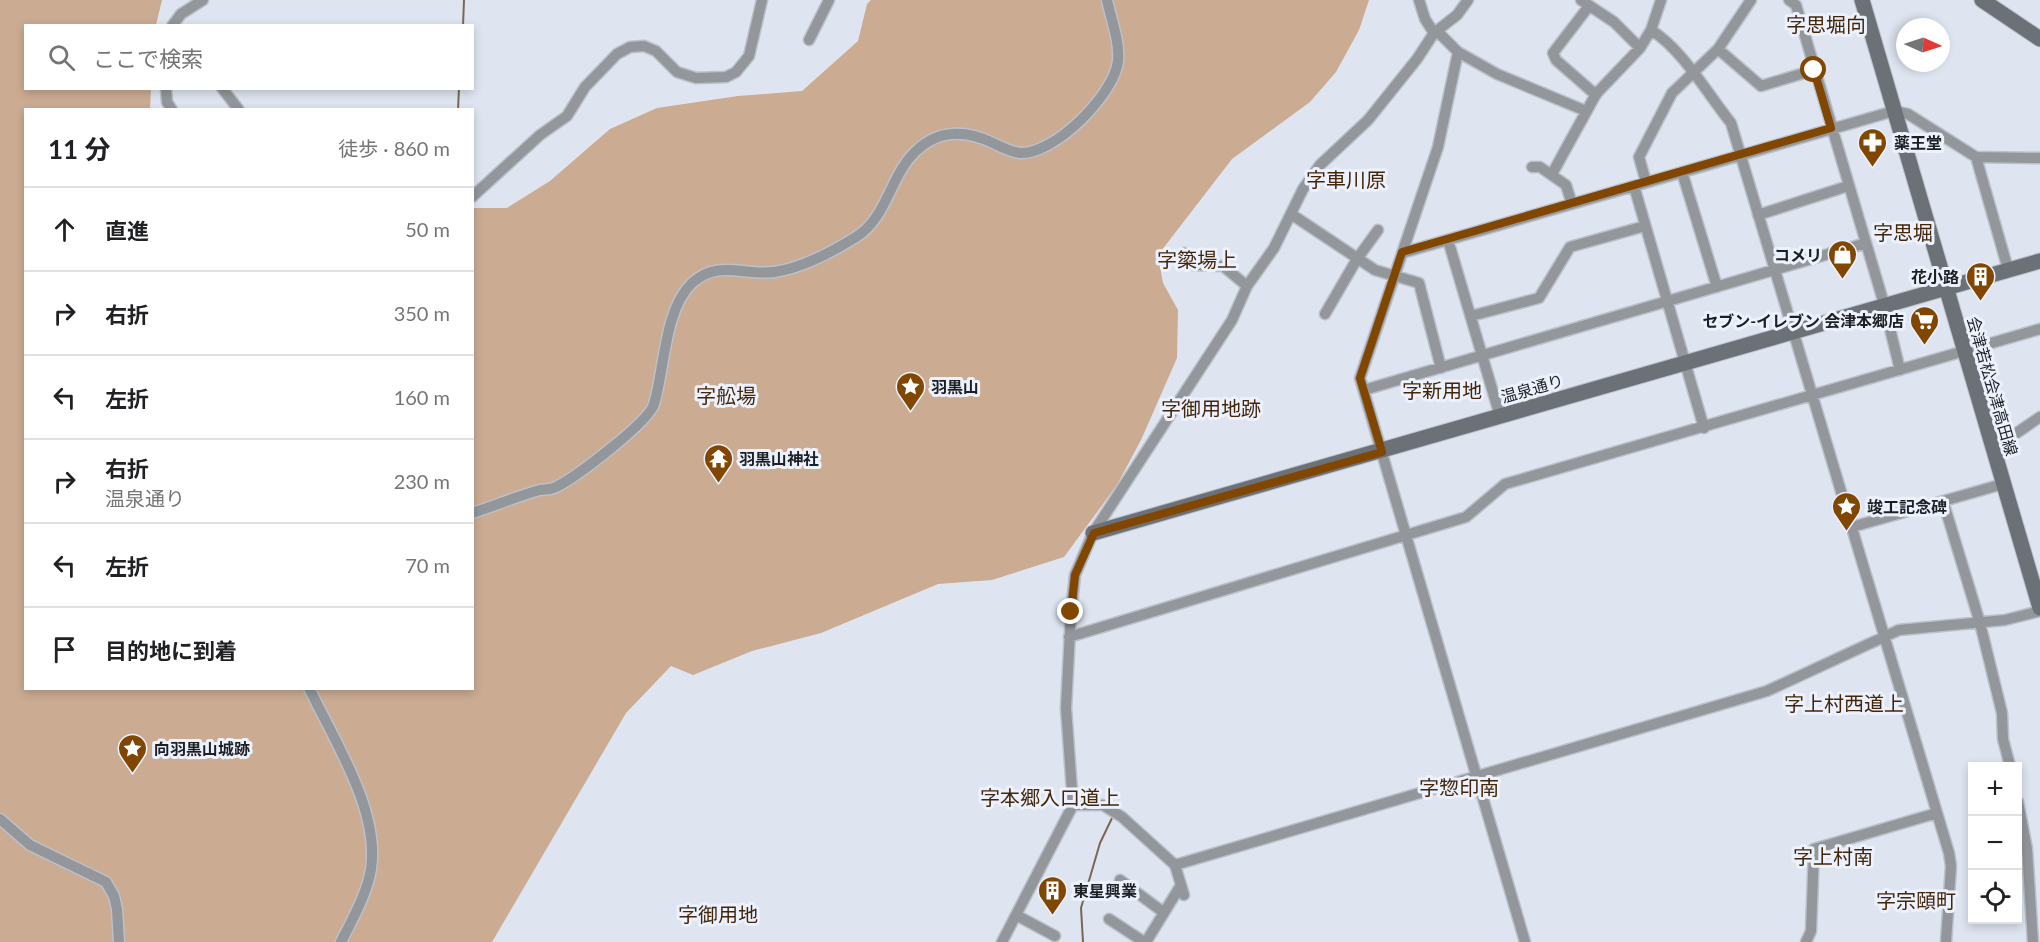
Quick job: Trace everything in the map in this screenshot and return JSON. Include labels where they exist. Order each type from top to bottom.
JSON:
[{"type":"street","points":[[174,24],[181,14],[203,0]]},
{"type":"street","points":[[474,195],[540,135],[567,116],[585,87],[617,54],[630,47],[644,46],[656,51],[677,72],[696,78],[726,77],[736,72],[749,56],[762,0]]},
{"type":"street","points":[[809,39],[829,0]]},
{"type":"street","points":[[474,512],[559,486],[643,422],[654,407],[664,353],[677,308],[684,293],[703,275],[723,268],[779,271],[820,257],[858,236],[873,223],[907,160],[916,151],[939,137],[951,133],[972,134],[1020,153],[1047,146],[1067,134],[1085,116],[1117,69],[1118,54],[1107,0]]},
{"type":"street","points":[[1419,0],[1425,19],[1435,32],[1458,52],[1497,74],[1586,111]]},
{"type":"street","points":[[1002,942],[1072,805],[1066,708],[1069,637],[1075,575],[1094,533],[1232,320],[1247,286],[1274,248],[1320,165],[1368,120],[1407,73],[1435,32],[1457,15],[1468,0]]},
{"type":"street","points":[[1552,174],[1596,95],[1640,48],[1651,30],[1661,0]]},
{"type":"street","points":[[1646,182],[1639,157],[1672,93],[1718,50],[1751,0]]},
{"type":"street","name":"会津若松会津高田線","points":[[1862,0],[2040,610]]},
{"type":"street","points":[[1982,0],[2040,39]]},
{"type":"street","points":[[1794,2],[1884,304],[1900,370]]},
{"type":"street","points":[[1596,95],[1556,60],[1553,53],[1585,3],[1614,22],[1640,48]]},
{"type":"street","points":[[1651,30],[1676,48],[1692,74],[1731,123],[1952,866],[1946,942]]},
{"type":"street","points":[[1718,50],[1761,86],[1814,70]]},
{"type":"street","points":[[1458,52],[1438,147],[1360,378],[1525,942]]},
{"type":"street","points":[[166,90],[167,102],[171,108]]},
{"type":"street","points":[[223,90],[237,108]]},
{"type":"street","points":[[1402,252],[1894,111],[1908,114],[1976,157],[2040,158]]},
{"type":"street","points":[[1976,157],[2008,269]]},
{"type":"street","points":[[1532,167],[1540,167],[1568,187],[1572,204]]},
{"type":"street","points":[[1682,172],[1717,287]]},
{"type":"street","points":[[1634,186],[1704,428]]},
{"type":"street","points":[[1758,214],[1848,186]]},
{"type":"street","points":[[1291,214],[1375,270],[1419,283],[1441,368]]},
{"type":"street","points":[[1470,316],[1539,298],[1570,247],[1646,226]]},
{"type":"street","points":[[1326,314],[1357,259],[1378,230]]},
{"type":"street","points":[[1449,240],[1500,416]]},
{"type":"street","points":[[1364,390],[1866,243]]},
{"type":"street","points":[[1184,252],[1194,265],[1223,266],[1247,286]]},
{"type":"street","name":"温泉通り","points":[[1094,533],[1382,452],[1945,286],[2040,261]]},
{"type":"street","points":[[1069,637],[1466,517],[1505,484],[2040,329]]},
{"type":"street","points":[[1993,449],[2040,417]]},
{"type":"street","points":[[1852,527],[2003,484]]},
{"type":"street","points":[[1943,501],[1980,623],[2002,713],[2003,739],[2009,762]]},
{"type":"street","points":[[1175,865],[1767,691],[1903,629],[2012,619],[2040,610]]},
{"type":"street","points":[[310,690],[360,796],[371,840],[371,870],[341,942]]},
{"type":"street","points":[[1072,805],[1103,805],[1122,817],[1175,865],[1182,890],[1163,912],[1145,942],[1110,919]]},
{"type":"street","points":[[1806,942],[1811,931],[1814,849],[1937,813]]},
{"type":"street","points":[[2021,816],[2036,897],[2033,942]]},
{"type":"street","points":[[0,819],[30,845],[106,882],[114,896],[117,909],[119,942]]},
{"type":"street","points":[[1120,880],[1163,912]]},
{"type":"street","points":[[1016,915],[1056,936]]},
{"type":"shaded area","points":[[0,0],[162,0],[156,24],[24,24],[24,90],[151,90],[150,108],[24,108],[24,690],[474,690],[474,208],[507,208],[550,181],[610,129],[657,108],[738,96],[802,91],[858,41],[867,4],[871,0],[1369,0],[1359,30],[1336,72],[1310,102],[1232,159],[1158,255],[1163,283],[1178,310],[1177,358],[1141,440],[1117,485],[1064,557],[992,580],[938,584],[821,633],[752,651],[693,675],[671,666],[626,713],[492,942],[0,942]]},
{"type":"waterway","points":[[463,24],[464,0]]},
{"type":"waterway","points":[[458,108],[459,90]]},
{"type":"waterway","points":[[1083,942],[1081,908],[1100,843],[1113,816]]},
{"type":"place","name":"薬王堂","points":[[1873,168]]},
{"type":"place","name":"コメリ","points":[[1843,280]]},
{"type":"place","name":"花小路","points":[[1980,302]]},
{"type":"place","name":"セブン-イレブン 会津本郷店","points":[[1925,346]]},
{"type":"place","name":"羽黒山","points":[[910,412]]},
{"type":"place","name":"羽黒山神社","points":[[718,484]]},
{"type":"place","name":"竣工記念碑","points":[[1846,532]]},
{"type":"place","name":"向羽黒山城跡","points":[[133,774]]},
{"type":"place","name":"東星興業","points":[[1052,916]]},
{"type":"district","name":"字思堀向","points":[[1826,24]]},
{"type":"district","name":"字車川原","points":[[1346,179]]},
{"type":"district","name":"字思堀","points":[[1903,232]]},
{"type":"district","name":"字簗場上","points":[[1197,259]]},
{"type":"district","name":"字新用地","points":[[1442,390]]},
{"type":"district","name":"字舩場","points":[[726,395]]},
{"type":"district","name":"字御用地跡","points":[[1211,408]]},
{"type":"district","name":"字上村西道上","points":[[1844,703]]},
{"type":"district","name":"字惣印南","points":[[1459,787]]},
{"type":"district","name":"字本郷入口道上","points":[[1050,797]]},
{"type":"district","name":"字上村南","points":[[1833,856]]},
{"type":"district","name":"字宗頤町","points":[[1916,900]]},
{"type":"district","name":"字御用地","points":[[718,914]]},
{"type":"route","points":[[1071,612],[1075,575],[1080,559],[1094,533],[1382,452],[1360,378],[1402,252],[1831,128],[1814,70]]}]
